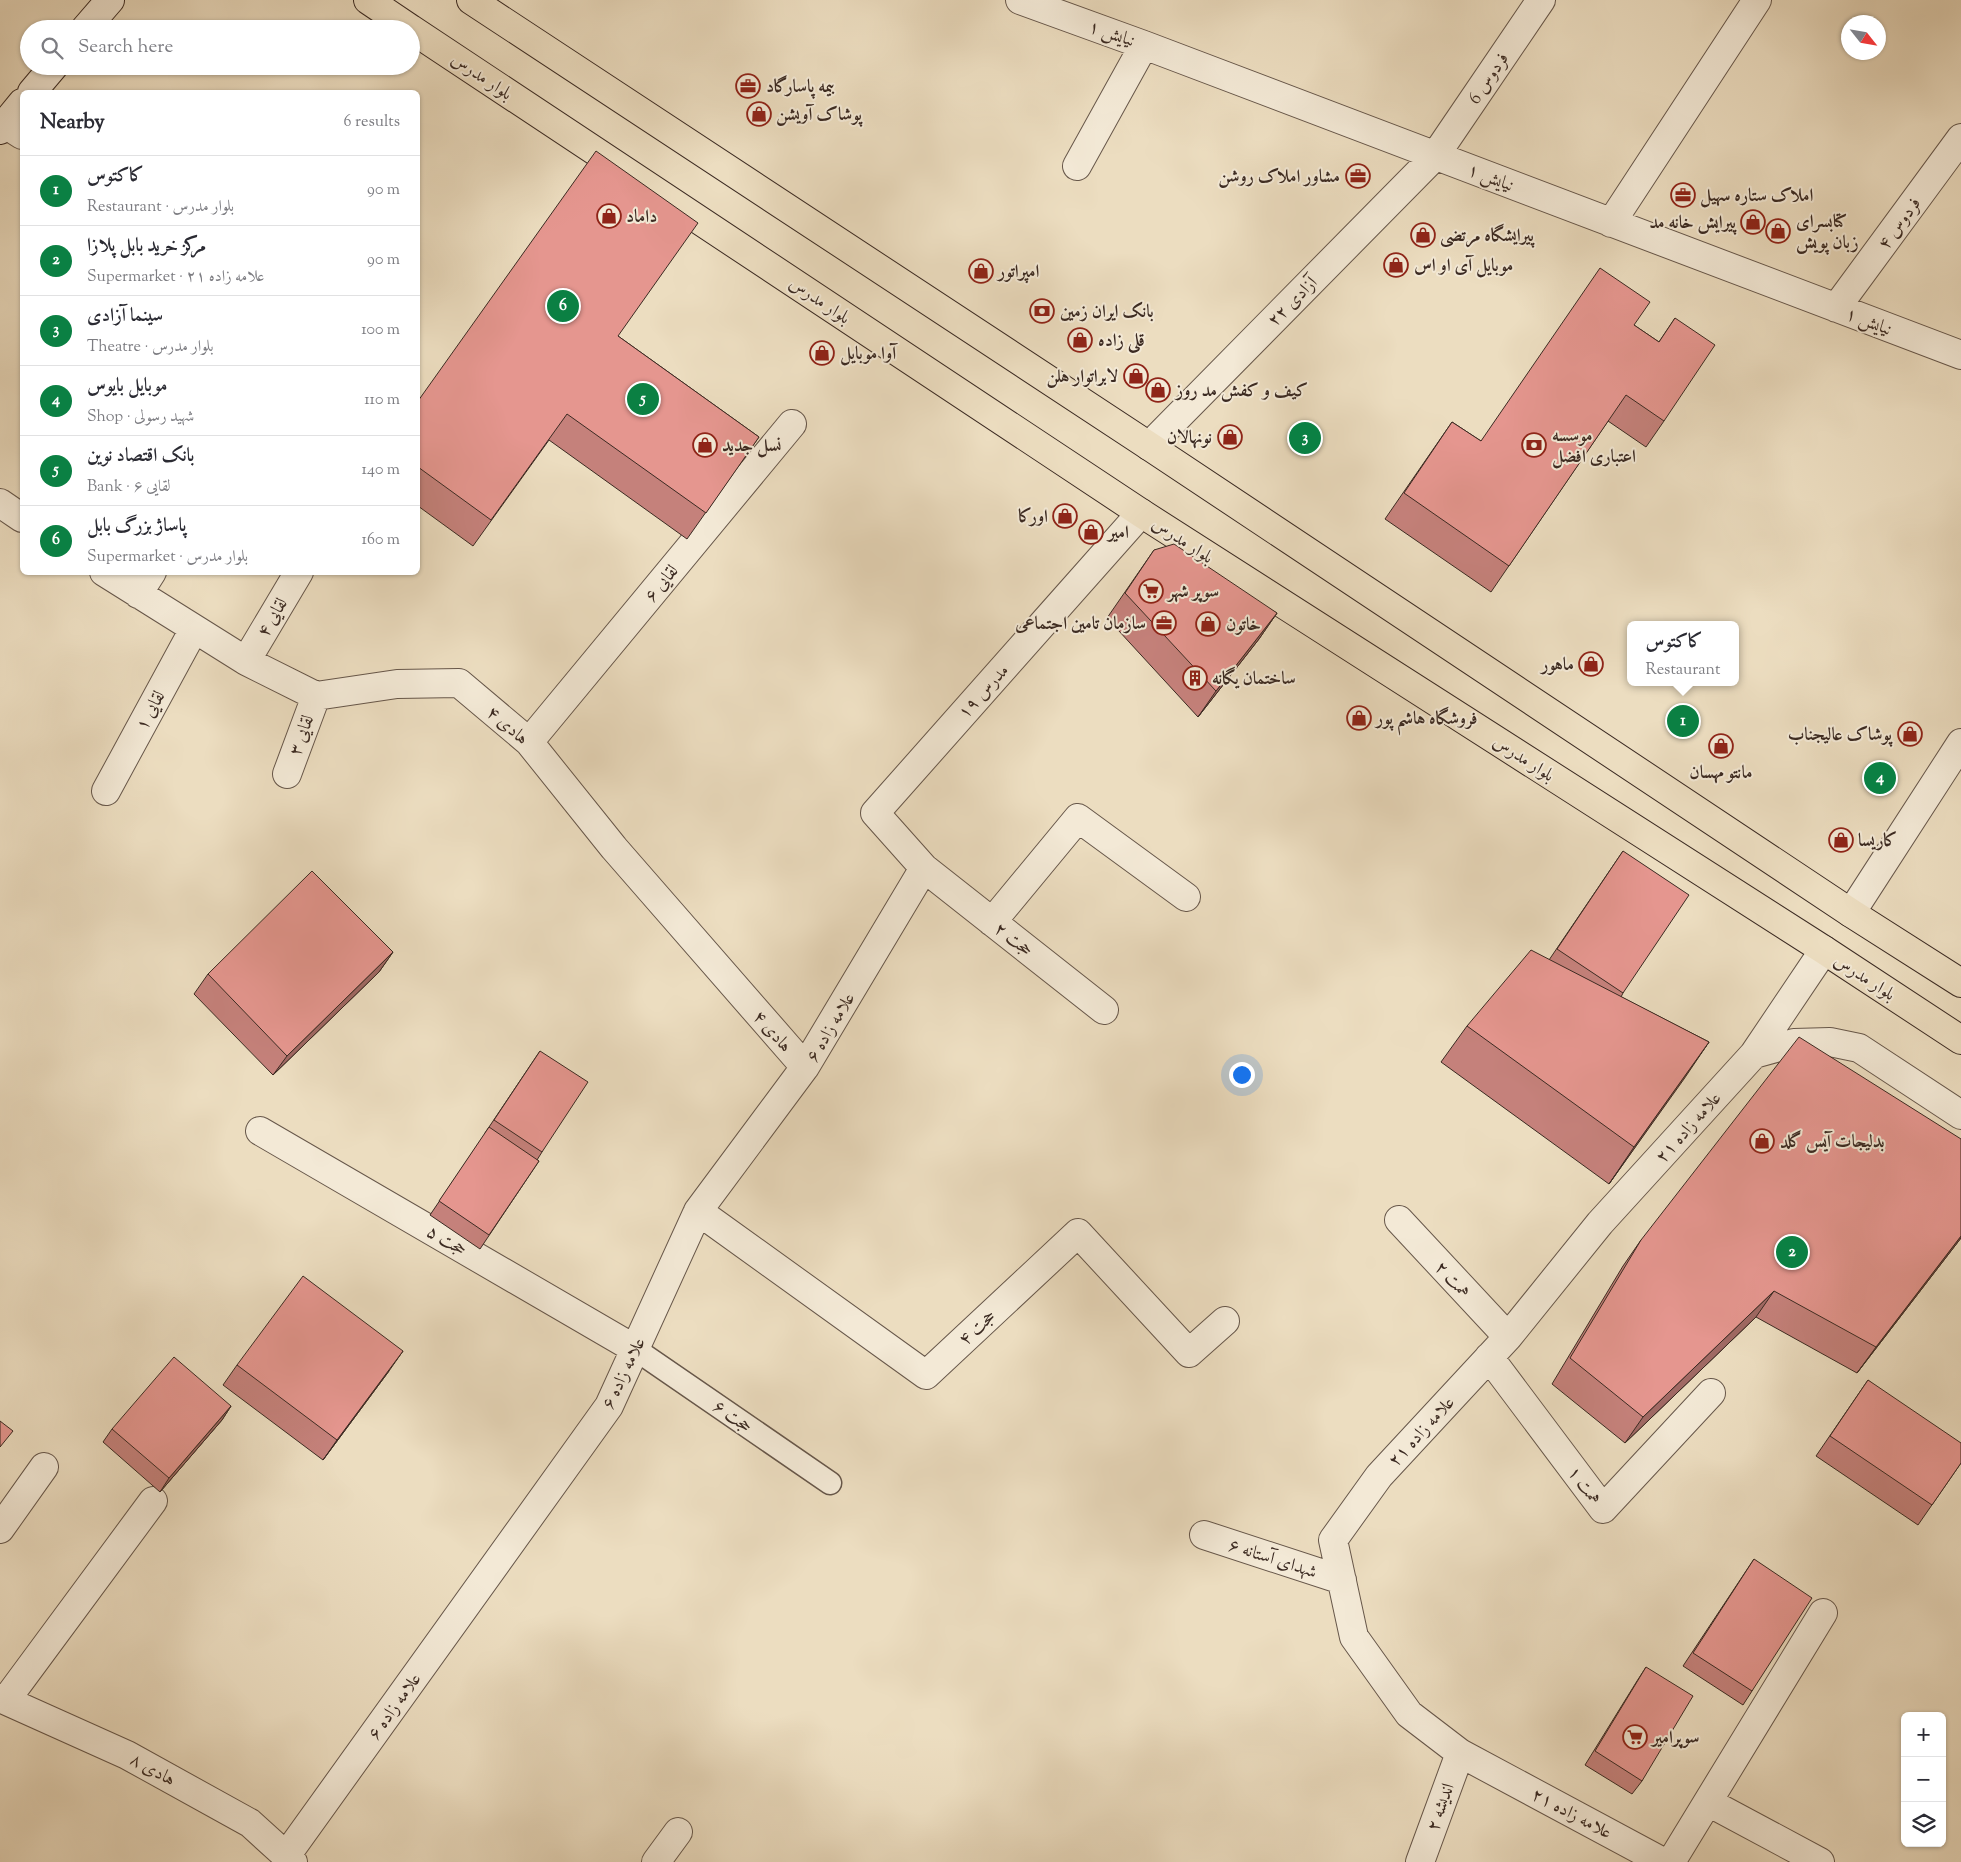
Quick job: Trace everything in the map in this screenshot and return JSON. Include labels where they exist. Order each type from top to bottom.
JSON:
[{"type":"main road","name":"بلوار مدرس","points":[[368,0],[398,20]]},
{"type":"main road","points":[[471,0],[1149,446],[1851,913],[1961,983]]},
{"type":"main road","name":"بلوار مدرس","points":[[420,35],[1141,513],[1824,950],[1961,1040]]},
{"type":"street","points":[[93,20],[110,0]]},
{"type":"street","name":"نیایش ۱","points":[[1020,0],[1064,7],[1144,45],[1961,355]]},
{"type":"street","name":"فردوس 6","points":[[1435,156],[1541,0]]},
{"type":"street","points":[[1611,223],[1758,0]]},
{"type":"street","points":[[1077,166],[1144,45]]},
{"type":"street","points":[[34,90],[46,75]]},
{"type":"street","points":[[9,130],[20,107]]},
{"type":"street","name":"فردوس ۴","points":[[1836,308],[1961,138]]},
{"type":"street","name":"آزادی ٢٢","points":[[1149,446],[1435,156]]},
{"type":"street","name":"لقایی ۶","points":[[530,742],[792,424]]},
{"type":"street","points":[[0,503],[20,517]]},
{"type":"street","name":"مدرس ۱۹","points":[[924,868],[875,813],[1141,513]]},
{"type":"street","points":[[114,575],[144,584],[194,629],[246,661],[316,696]]},
{"type":"street","name":"لقایی ۴","points":[[246,661],[297,575]]},
{"type":"street","name":"لقایی ۱","points":[[106,791],[194,629]]},
{"type":"street","name":"هادی ۴","points":[[316,696],[397,684],[459,684],[530,742],[614,848],[805,1067]]},
{"type":"street","name":"لقایی ۳","points":[[287,774],[316,696]]},
{"type":"street","points":[[1851,913],[1961,743]]},
{"type":"street","points":[[992,922],[1078,818],[1186,897]]},
{"type":"street","name":"حجت ۲","points":[[924,868],[1104,1010]]},
{"type":"street","name":"علامه زاده ۶","points":[[290,1859],[609,1406],[698,1212],[805,1067],[924,868]]},
{"type":"street","name":"علامه زاده ۲۱","points":[[1663,1862],[1460,1752],[1409,1714],[1354,1637],[1333,1540],[1379,1476],[1508,1338],[1600,1223],[1754,1054],[1824,950]]},
{"type":"street","points":[[1754,1054],[1794,1043],[1830,1042],[1860,1048],[1961,1115]]},
{"type":"street","name":"حجت ۵","points":[[260,1131],[635,1349]]},
{"type":"street","name":"حجت ۴","points":[[698,1212],[926,1375],[1078,1233],[1189,1353],[1225,1321]]},
{"type":"street","name":"همت ۲","points":[[1399,1220],[1508,1338]]},
{"type":"street","name":"همت ۱","points":[[1489,1358],[1603,1509],[1711,1393]]},
{"type":"street","points":[[0,1529],[44,1467]]},
{"type":"street","points":[[3,1699],[153,1502]]},
{"type":"street","name":"شهدای آستانه ۶","points":[[1204,1535],[1342,1580]]},
{"type":"street","points":[[1671,1862],[1823,1613]]},
{"type":"street","name":"هادی ۸","points":[[3,1699],[136,1760],[250,1823],[290,1859]]},
{"type":"street","name":"اندیشه ۲","points":[[1420,1862],[1460,1752]]},
{"type":"street","points":[[1708,1802],[1820,1862]]},
{"type":"street","points":[[656,1862],[678,1832]]},
{"type":"lane","name":"حجت ۶","points":[[635,1349],[830,1483]]},
{"type":"building","points":[[596,151],[698,223],[618,336],[759,437],[706,513],[567,414],[491,520],[420,468],[420,398]]},
{"type":"building","points":[[1600,268],[1650,302],[1634,325],[1659,342],[1675,318],[1715,345],[1664,421],[1626,395],[1509,566],[1404,493],[1452,422],[1481,441]]},
{"type":"building","name":"ساختمان یگانه","points":[[1174,544],[1277,613],[1216,691],[1125,593],[1154,550]]},
{"type":"building","points":[[1623,851],[1689,895],[1623,993],[1557,949]]},
{"type":"building","points":[[312,871],[393,952],[287,1056],[208,974]]},
{"type":"building","points":[[1531,950],[1709,1042],[1634,1147],[1467,1026]]},
{"type":"building","points":[[1799,1037],[1961,1139],[1961,1236],[1876,1347],[1774,1291],[1643,1417],[1570,1358],[1641,1240]]},
{"type":"building","points":[[540,1051],[588,1082],[542,1152],[494,1120]]},
{"type":"building","points":[[489,1127],[539,1161],[489,1235],[439,1201]]},
{"type":"building","points":[[303,1276],[403,1351],[337,1440],[237,1365]]},
{"type":"building","points":[[174,1357],[231,1406],[169,1478],[112,1429]]},
{"type":"building","points":[[1868,1380],[1961,1443],[1961,1463],[1932,1505],[1830,1436]]},
{"type":"building","points":[[0,1421],[13,1431],[0,1447]]},
{"type":"building","points":[[1754,1559],[1812,1598],[1752,1691],[1693,1653]]},
{"type":"building","name":"سوپرامیر","points":[[1646,1667],[1693,1696],[1642,1781],[1595,1751]]},
{"type":"place","name":"بیمه پاسارگاد","points":[[748,86]]},
{"type":"place","name":"پوشاک آویشن","points":[[759,114]]},
{"type":"place","name":"مشاور املاک روشن","points":[[1358,176]]},
{"type":"place","name":"املاک ستاره سهیل","points":[[1683,195]]},
{"type":"place","name":"داماد","points":[[609,216]]},
{"type":"place","name":"پیرایش خانه مد","points":[[1753,222]]},
{"type":"place","name":"کتابسرای زبان پویش","points":[[1778,231]]},
{"type":"place","name":"پیرایشگاه مرتضی","points":[[1423,235]]},
{"type":"place","name":"موبایل آی او اس","points":[[1396,265]]},
{"type":"place","name":"امپراتور","points":[[981,271]]},
{"type":"place","name":"پاساژ بزرگ بابل","points":[[563,306]]},
{"type":"place","name":"بانک ایران زمین","points":[[1042,311]]},
{"type":"place","name":"قلی زاده","points":[[1080,340]]},
{"type":"place","name":"آوا موبایل","points":[[822,353]]},
{"type":"place","name":"لابراتوار هلن","points":[[1136,376]]},
{"type":"place","name":"کیف و کفش مد روز","points":[[1158,390]]},
{"type":"place","name":"بانک اقتصاد نوین","points":[[643,399]]},
{"type":"place","name":"نونهالان","points":[[1230,437]]},
{"type":"place","name":"سینما آزادی","points":[[1305,438]]},
{"type":"place","name":"نسل جدید","points":[[705,445]]},
{"type":"place","name":"موسسه اعتباری افضل","points":[[1534,445]]},
{"type":"place","name":"اورکا","points":[[1065,516]]},
{"type":"place","name":"امیر","points":[[1091,532]]},
{"type":"place","name":"سوپر شهر","points":[[1151,591]]},
{"type":"place","name":"سازمان تامین اجتماعی","points":[[1164,623]]},
{"type":"place","name":"خاتون","points":[[1208,624]]},
{"type":"place","name":"ماهور","points":[[1591,664]]},
{"type":"place","name":"ساختمان یگانه","points":[[1195,678]]},
{"type":"place","name":"فروشگاه هاشم پور","points":[[1359,718]]},
{"type":"place","name":"کاکتوس","points":[[1683,721]]},
{"type":"place","name":"پوشاک عالیجناب","points":[[1910,734]]},
{"type":"place","name":"مانتو مهسان","points":[[1721,746]]},
{"type":"place","name":"موبایل بایوس","points":[[1880,778]]},
{"type":"place","name":"کاریسا","points":[[1841,840]]},
{"type":"place","name":"بدلیجات آیس گلد","points":[[1762,1141]]},
{"type":"place","name":"مرکز خرید بابل پلازا","points":[[1792,1252]]},
{"type":"place","name":"سوپرامیر","points":[[1635,1737]]}]
